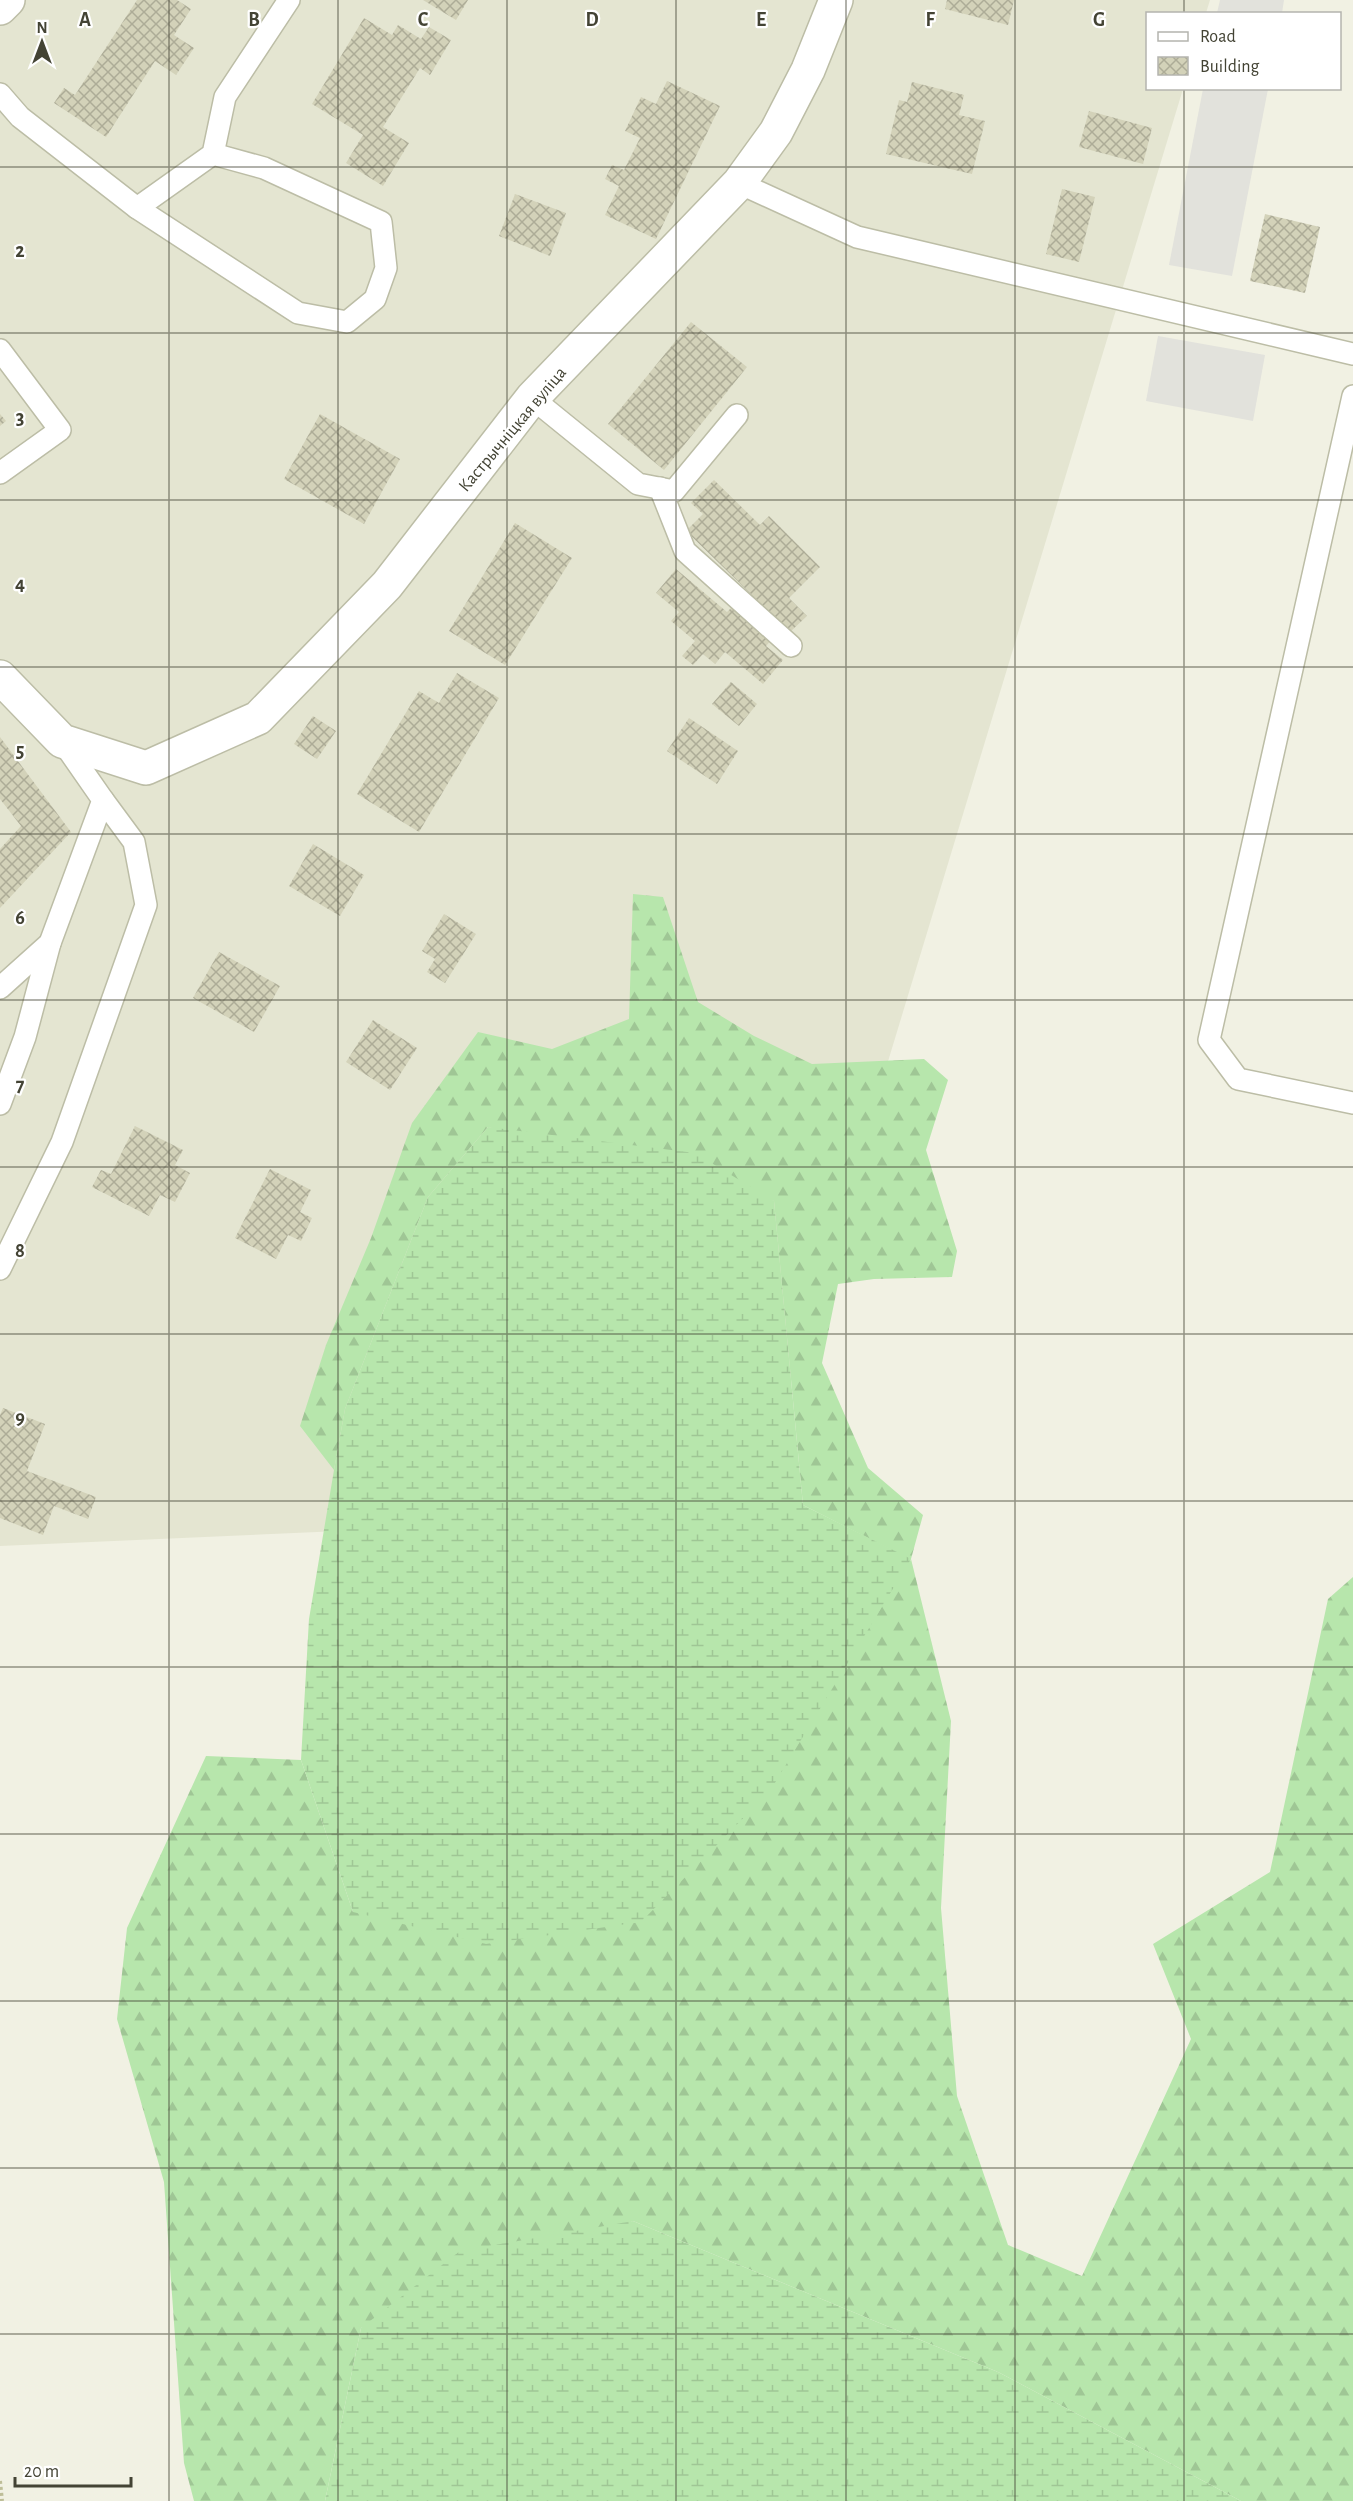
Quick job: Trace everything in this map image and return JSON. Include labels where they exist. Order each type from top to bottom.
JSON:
[{"type":"street","points":[[0,8],[8,0]]},
{"type":"street","name":"Кастрычніцкая вуліца","points":[[62,741],[146,768],[258,718],[387,585],[532,399],[739,183],[776,132],[808,69],[836,0]]},
{"type":"street","points":[[0,677],[62,741]]},
{"type":"lane","points":[[137,208],[213,154],[225,97],[289,0]]},
{"type":"lane","points":[[0,94],[20,117],[137,208],[298,312],[347,322],[375,299],[386,268],[381,222],[264,168],[213,154]]},
{"type":"lane","points":[[739,183],[857,237],[1353,354]]},
{"type":"lane","points":[[0,350],[60,430],[0,473]]},
{"type":"lane","points":[[1353,396],[1209,1040],[1238,1079],[1353,1104]]},
{"type":"lane","points":[[532,399],[638,484],[674,491],[737,415]]},
{"type":"lane","points":[[660,488],[685,551],[791,646]]},
{"type":"lane","points":[[0,1269],[62,1142],[146,904],[134,842],[62,741]]},
{"type":"lane","points":[[0,1104],[25,1037],[50,943],[103,801]]},
{"type":"lane","points":[[0,988],[50,943]]},
{"type":"path","points":[[0,2481],[2,2501]]},
{"type":"shaded area","points":[[0,0],[1210,0],[1206,12],[1146,12],[1146,90],[1183,90],[751,1513],[0,1546]]},
{"type":"shaded area","points":[[1220,0],[1284,0],[1282,12],[1217,12]]},
{"type":"shaded area","points":[[1203,90],[1268,90],[1232,276],[1169,265]]},
{"type":"shaded area","points":[[1158,336],[1265,355],[1253,421],[1146,401]]},
{"type":"green space","points":[[633,894],[663,897],[698,1002],[754,1036],[812,1064],[924,1059],[948,1080],[926,1150],[957,1251],[952,1277],[874,1279],[838,1284],[822,1363],[868,1468],[923,1515],[911,1559],[951,1721],[941,1908],[957,2096],[1008,2245],[1082,2276],[1191,2039],[1153,1944],[1270,1872],[1328,1599],[1353,1577],[1353,2501],[1241,2501],[998,2372],[633,2221],[361,2328],[325,2501],[194,2501],[184,2463],[164,2182],[117,2019],[127,1928],[206,1756],[301,1760],[353,1912],[911,1560],[803,1505],[774,1201],[488,1127],[428,1197],[345,1409],[334,1470],[300,1426],[326,1345],[371,1238],[412,1123],[478,1032],[552,1049],[629,1019]]},
{"type":"green space","points":[[488,1127],[695,1153],[774,1201],[803,1505],[911,1559],[770,1791],[641,1922],[486,1944],[353,1912],[301,1760],[309,1619],[345,1409],[428,1197]]},
{"type":"green space","points":[[633,2221],[998,2372],[1241,2501],[325,2501],[361,2328],[460,2251]]},
{"type":"building","points":[[137,0],[177,0],[191,9],[174,35],[194,48],[176,75],[155,61],[106,137],[54,103],[64,88],[75,95]]},
{"type":"building","points":[[423,0],[468,0],[456,20]]},
{"type":"building","points":[[947,0],[1014,0],[1008,25],[945,9]]},
{"type":"building","points":[[364,18],[392,35],[398,25],[421,39],[429,27],[451,40],[430,75],[420,68],[383,127],[409,143],[383,186],[346,163],[363,135],[312,104]]},
{"type":"building","points":[[667,81],[720,106],[656,239],[605,215],[619,186],[605,179],[612,165],[624,170],[640,138],[625,131],[641,97],[656,104]]},
{"type":"building","points":[[912,82],[964,95],[959,115],[985,121],[972,174],[886,154],[899,100],[907,102]]},
{"type":"building","points":[[1089,111],[1152,128],[1143,164],[1079,147]]},
{"type":"building","points":[[1062,189],[1095,197],[1079,262],[1046,254]]},
{"type":"building","points":[[515,194],[566,213],[550,256],[499,236]]},
{"type":"building","points":[[1265,214],[1320,227],[1305,293],[1250,281]]},
{"type":"building","points":[[691,322],[747,367],[664,470],[608,424]]},
{"type":"building","points":[[0,414],[6,421],[0,426]]},
{"type":"building","points":[[320,414],[400,459],[364,524],[284,479]]},
{"type":"building","points":[[714,480],[760,525],[769,516],[820,567],[789,598],[807,616],[790,632],[686,531],[703,514],[691,503]]},
{"type":"building","points":[[515,523],[572,558],[505,665],[449,631]]},
{"type":"building","points":[[676,569],[727,612],[734,605],[773,638],[766,646],[783,660],[763,684],[725,652],[715,664],[703,654],[693,665],[682,656],[695,641],[671,621],[679,612],[656,593]]},
{"type":"building","points":[[457,673],[499,698],[419,832],[357,794],[419,691],[439,703]]},
{"type":"building","points":[[731,682],[757,704],[739,726],[712,704]]},
{"type":"building","points":[[313,716],[336,731],[317,759],[294,744]]},
{"type":"building","points":[[689,718],[738,751],[717,784],[667,751]]},
{"type":"building","points":[[0,737],[71,832],[0,908],[0,849],[21,826],[0,799]]},
{"type":"building","points":[[313,844],[364,875],[340,916],[289,886]]},
{"type":"building","points":[[444,914],[476,934],[445,983],[427,972],[435,959],[422,951]]},
{"type":"building","points":[[219,952],[280,986],[254,1032],[193,998]]},
{"type":"building","points":[[373,1020],[417,1048],[390,1090],[346,1062]]},
{"type":"building","points":[[135,1126],[183,1150],[175,1165],[190,1173],[175,1202],[160,1195],[149,1216],[92,1187],[101,1170],[111,1174]]},
{"type":"building","points":[[270,1169],[311,1190],[300,1212],[312,1218],[301,1241],[288,1235],[276,1259],[235,1238]]},
{"type":"building","points":[[3,1408],[45,1424],[27,1471],[96,1497],[88,1519],[54,1506],[43,1535],[0,1518],[0,1415]]}]
